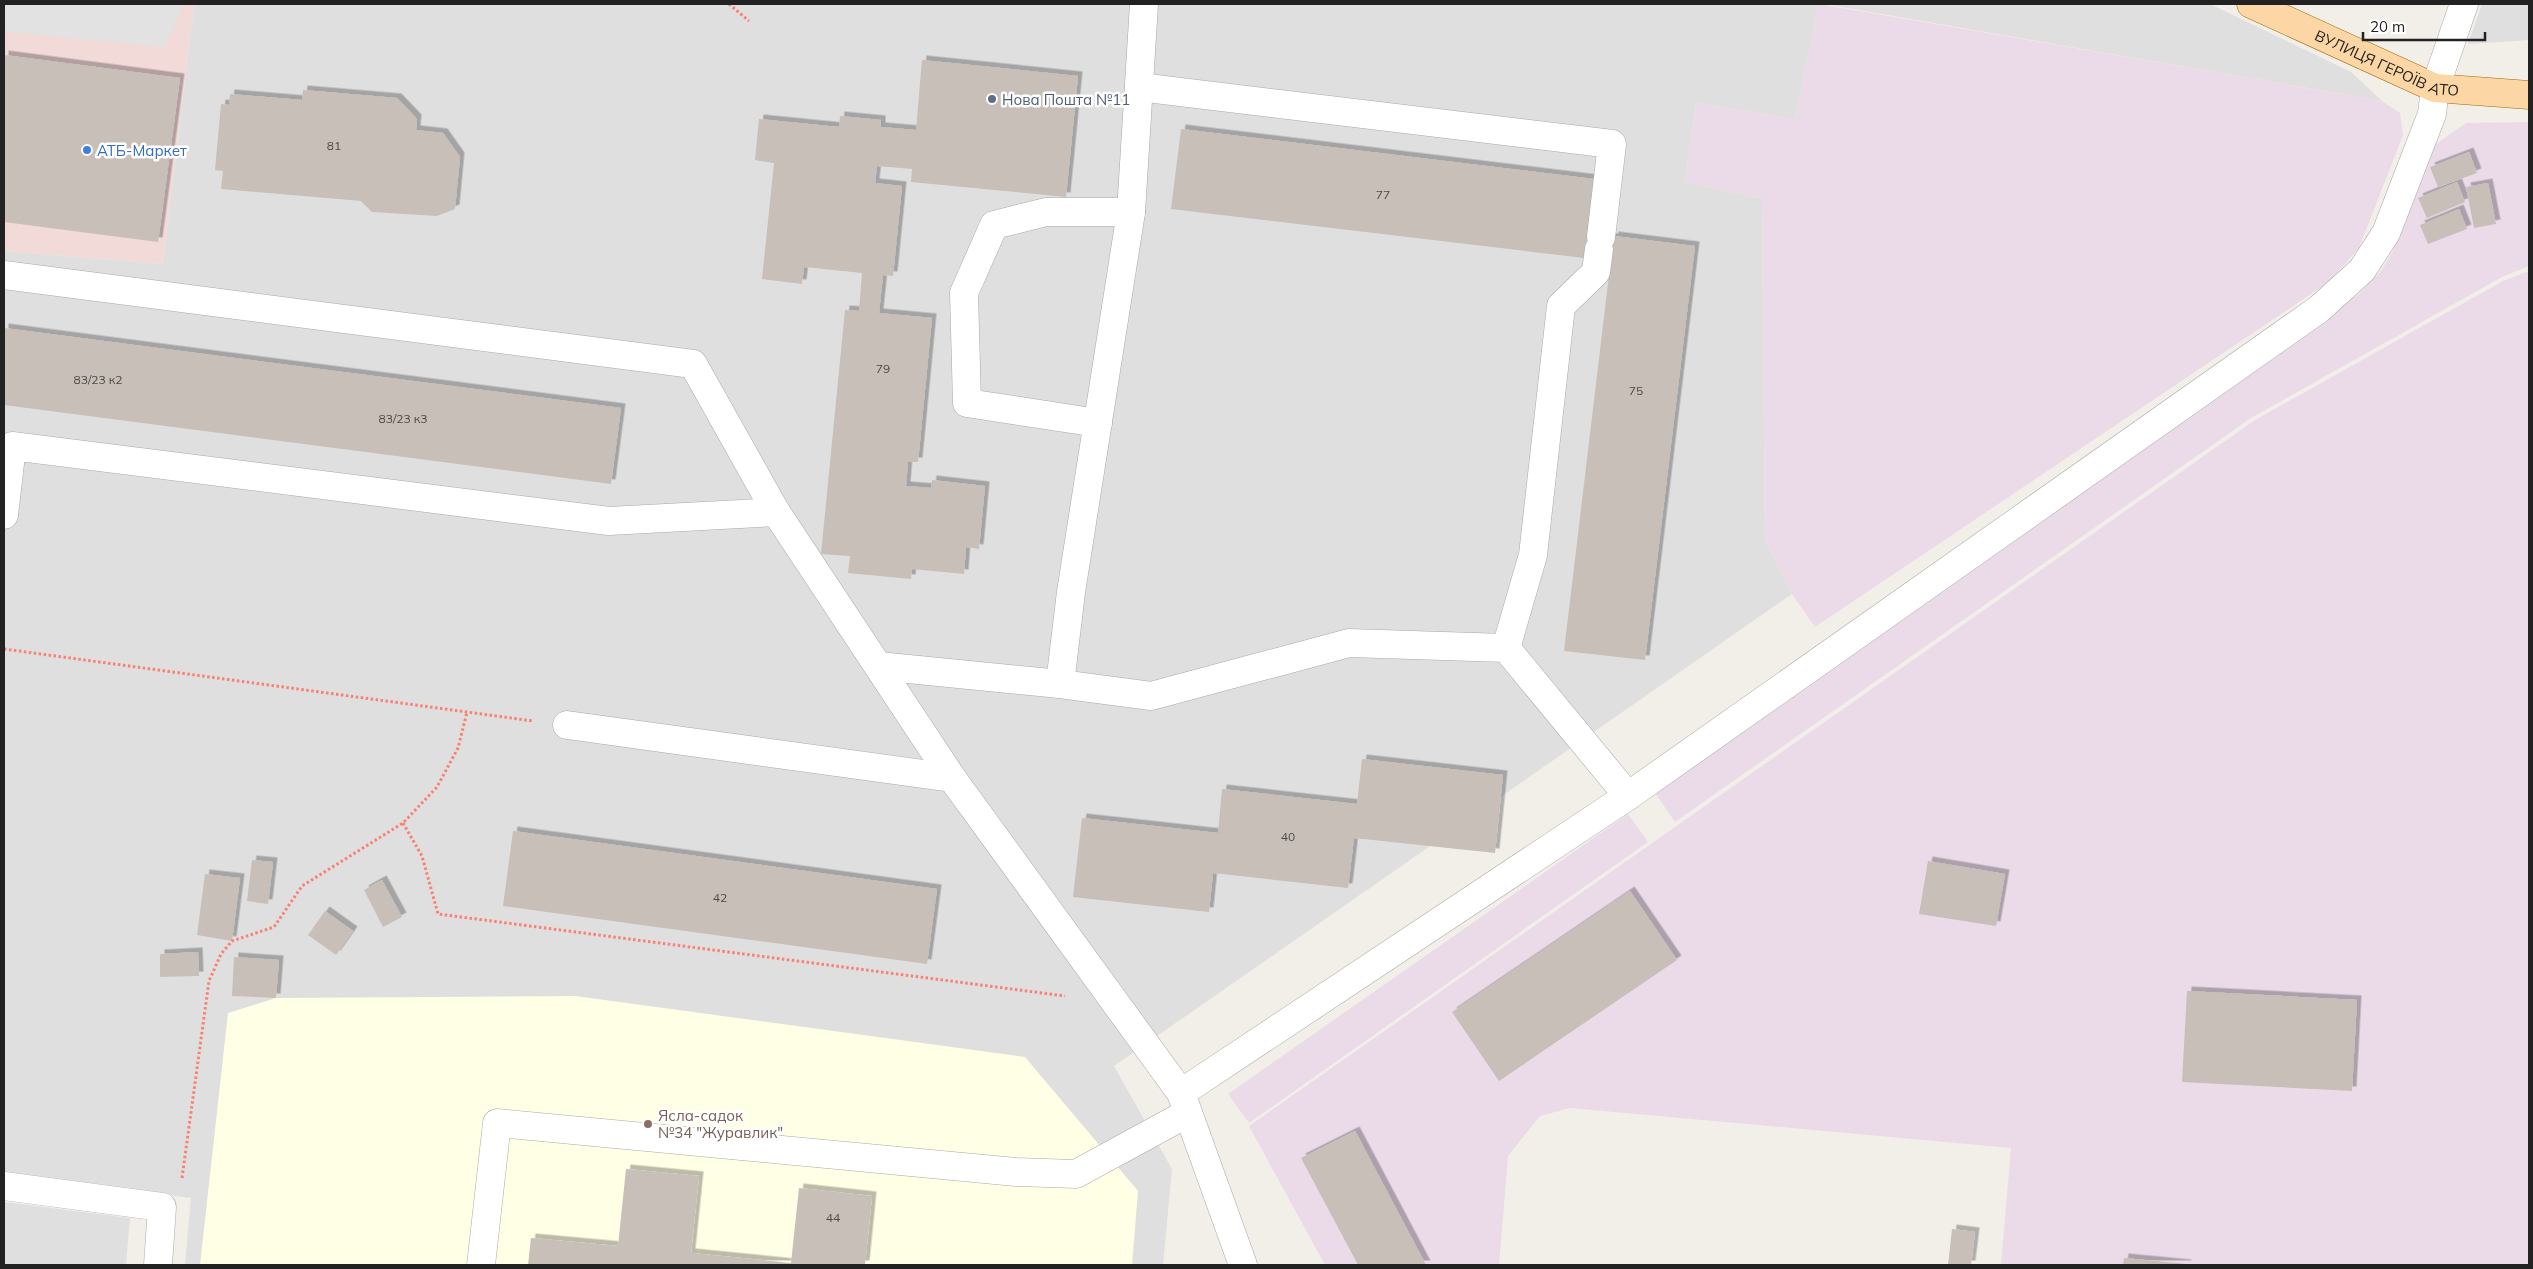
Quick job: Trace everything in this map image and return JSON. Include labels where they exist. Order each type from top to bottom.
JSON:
[{"type":"main road","name":"ВУЛИЦЯ ГЕРОЇВ АТО","points":[[2251,4],[2435,88],[2529,95]]},
{"type":"street","points":[[1060,684],[1071,592],[1131,212],[1144,4]]},
{"type":"street","points":[[481,1265],[497,1123],[1016,1172],[1076,1174],[1185,1103],[1628,796],[2319,309],[2362,270],[2386,233],[2432,114],[2435,88],[2464,4]]},
{"type":"street","points":[[1140,87],[1612,144],[1596,272],[1561,306],[1533,555],[1506,648]]},
{"type":"street","points":[[1098,423],[967,403],[964,293],[994,225],[1046,212],[1131,212]]},
{"type":"street","points":[[4,276],[693,364],[776,512],[952,778],[1116,1002],[1185,1103],[1242,1265]]},
{"type":"street","points":[[4,515],[12,446],[609,521],[776,512]]},
{"type":"street","points":[[878,666],[1060,684],[1151,696],[1349,643],[1506,648],[1628,796]]},
{"type":"street","points":[[567,725],[952,778]]},
{"type":"street","points":[[4,1186],[162,1207],[158,1265]]},
{"type":"path","points":[[729,4],[749,21]]},
{"type":"path","points":[[4,649],[567,725]]},
{"type":"path","points":[[162,1207],[182,1183],[209,981],[221,954],[232,941],[274,927],[302,886],[403,822],[437,787],[458,748],[467,712]]},
{"type":"path","points":[[403,822],[422,856],[438,914],[1116,1002]]},
{"type":"shaded area","name":"АТБ-Маркет","points":[[4,4],[194,4],[163,264],[4,251]]},
{"type":"shaded area","points":[[4,4],[181,4],[180,15],[164,47],[4,31]]},
{"type":"shaded area","points":[[194,4],[1819,4],[1795,119],[1696,103],[1685,182],[1762,199],[1765,539],[1792,594],[1114,1066],[1172,1169],[1163,1265],[185,1265],[191,1198],[4,1173],[4,251],[163,264]]},
{"type":"shaded area","points":[[1819,4],[2382,101],[2400,113],[2403,135],[2359,248],[2329,282],[1815,627],[1792,594],[1765,539],[1762,199],[1685,182],[1696,103],[1795,119]]},
{"type":"shaded area","points":[[1824,4],[2210,4],[2351,72],[2382,101]]},
{"type":"shaded area","points":[[2482,4],[2529,4],[2529,40],[2468,44]]},
{"type":"shaded area","points":[[2529,122],[2529,266],[2502,277],[2251,418],[1675,822],[1655,793],[2359,294],[2381,271],[2394,249],[2417,182],[2436,144],[2466,123]]},
{"type":"shaded area","points":[[2529,271],[2529,1265],[2001,1265],[2011,1148],[1570,1108],[1540,1116],[1508,1156],[1499,1265],[1325,1265],[1249,1126],[2255,420],[2503,281]]},
{"type":"shaded area","points":[[1628,814],[1648,842],[1249,1123],[1228,1094]]},
{"type":"shaded area","name":"Ясла-садок №34 \"Журавлик\"","points":[[575,996],[1025,1057],[1138,1191],[1132,1265],[200,1265],[228,1013],[276,998]]},
{"type":"shaded area","points":[[4,1202],[130,1218],[126,1265],[4,1265]]},
{"type":"building","name":"АТБ-Маркет","points":[[4,55],[180,78],[158,242],[4,222]]},
{"type":"building","points":[[922,60],[1078,76],[1066,197],[911,182],[912,169],[877,166],[875,183],[902,186],[893,276],[883,275],[879,313],[932,318],[918,462],[908,462],[906,486],[931,488],[932,480],[985,486],[979,549],[966,547],[964,574],[912,569],[911,579],[848,573],[850,556],[821,554],[845,310],[859,311],[862,273],[804,267],[802,284],[762,279],[774,163],[755,160],[759,119],[839,127],[840,116],[881,120],[881,127],[916,130]]},
{"type":"building","points":[[303,90],[397,98],[417,119],[416,130],[443,133],[460,157],[455,209],[437,216],[372,212],[361,201],[221,189],[223,171],[215,170],[221,104],[229,105],[230,94],[302,100]]},
{"type":"building","points":[[1181,129],[1594,179],[1587,235],[1614,238],[1614,236],[1695,246],[1645,660],[1564,651],[1612,250],[1585,247],[1584,258],[1171,209]]},
{"type":"building","points":[[2469,152],[2477,173],[2438,187],[2430,167]]},
{"type":"building","points":[[2457,182],[2465,202],[2427,218],[2418,198]]},
{"type":"building","points":[[2488,183],[2496,224],[2474,228],[2466,187]]},
{"type":"building","points":[[2459,209],[2467,229],[2428,244],[2420,225]]},
{"type":"building","points":[[4,328],[621,408],[611,484],[4,405]]},
{"type":"building","points":[[1362,759],[1503,775],[1495,853],[1354,838],[1348,888],[1213,873],[1209,912],[1073,897],[1082,818],[1218,833],[1222,789],[1357,804]]},
{"type":"building","points":[[513,831],[937,889],[927,964],[503,906]]},
{"type":"building","points":[[252,860],[273,862],[268,904],[247,901]]},
{"type":"building","points":[[1928,861],[2005,874],[1996,926],[1919,914]]},
{"type":"building","points":[[205,874],[240,878],[232,941],[197,935]]},
{"type":"building","points":[[382,880],[402,917],[383,927],[364,890]]},
{"type":"building","points":[[1630,891],[1677,960],[1499,1081],[1452,1012]]},
{"type":"building","points":[[325,911],[353,931],[336,955],[308,935]]},
{"type":"building","points":[[198,952],[199,976],[160,977],[160,954]]},
{"type":"building","points":[[234,957],[279,960],[276,998],[232,996]]},
{"type":"building","points":[[2187,991],[2357,1000],[2352,1091],[2182,1082]]},
{"type":"building","points":[[1355,1131],[1426,1265],[1358,1265],[1301,1158]]},
{"type":"building","points":[[626,1169],[699,1176],[691,1253],[791,1263],[799,1188],[872,1196],[865,1265],[528,1265],[531,1238],[618,1246]]},
{"type":"building","points":[[1952,1229],[1975,1232],[1971,1265],[1948,1265]]},
{"type":"building","points":[[2124,1258],[2187,1264],[2187,1265],[2123,1265]]},
{"type":"place","name":"Нова Пошта №11","points":[[992,99]]},
{"type":"place","name":"АТБ-Маркет","points":[[87,150]]},
{"type":"place","name":"Ясла-садок №34 \"Журавлик\"","points":[[648,1124]]}]
